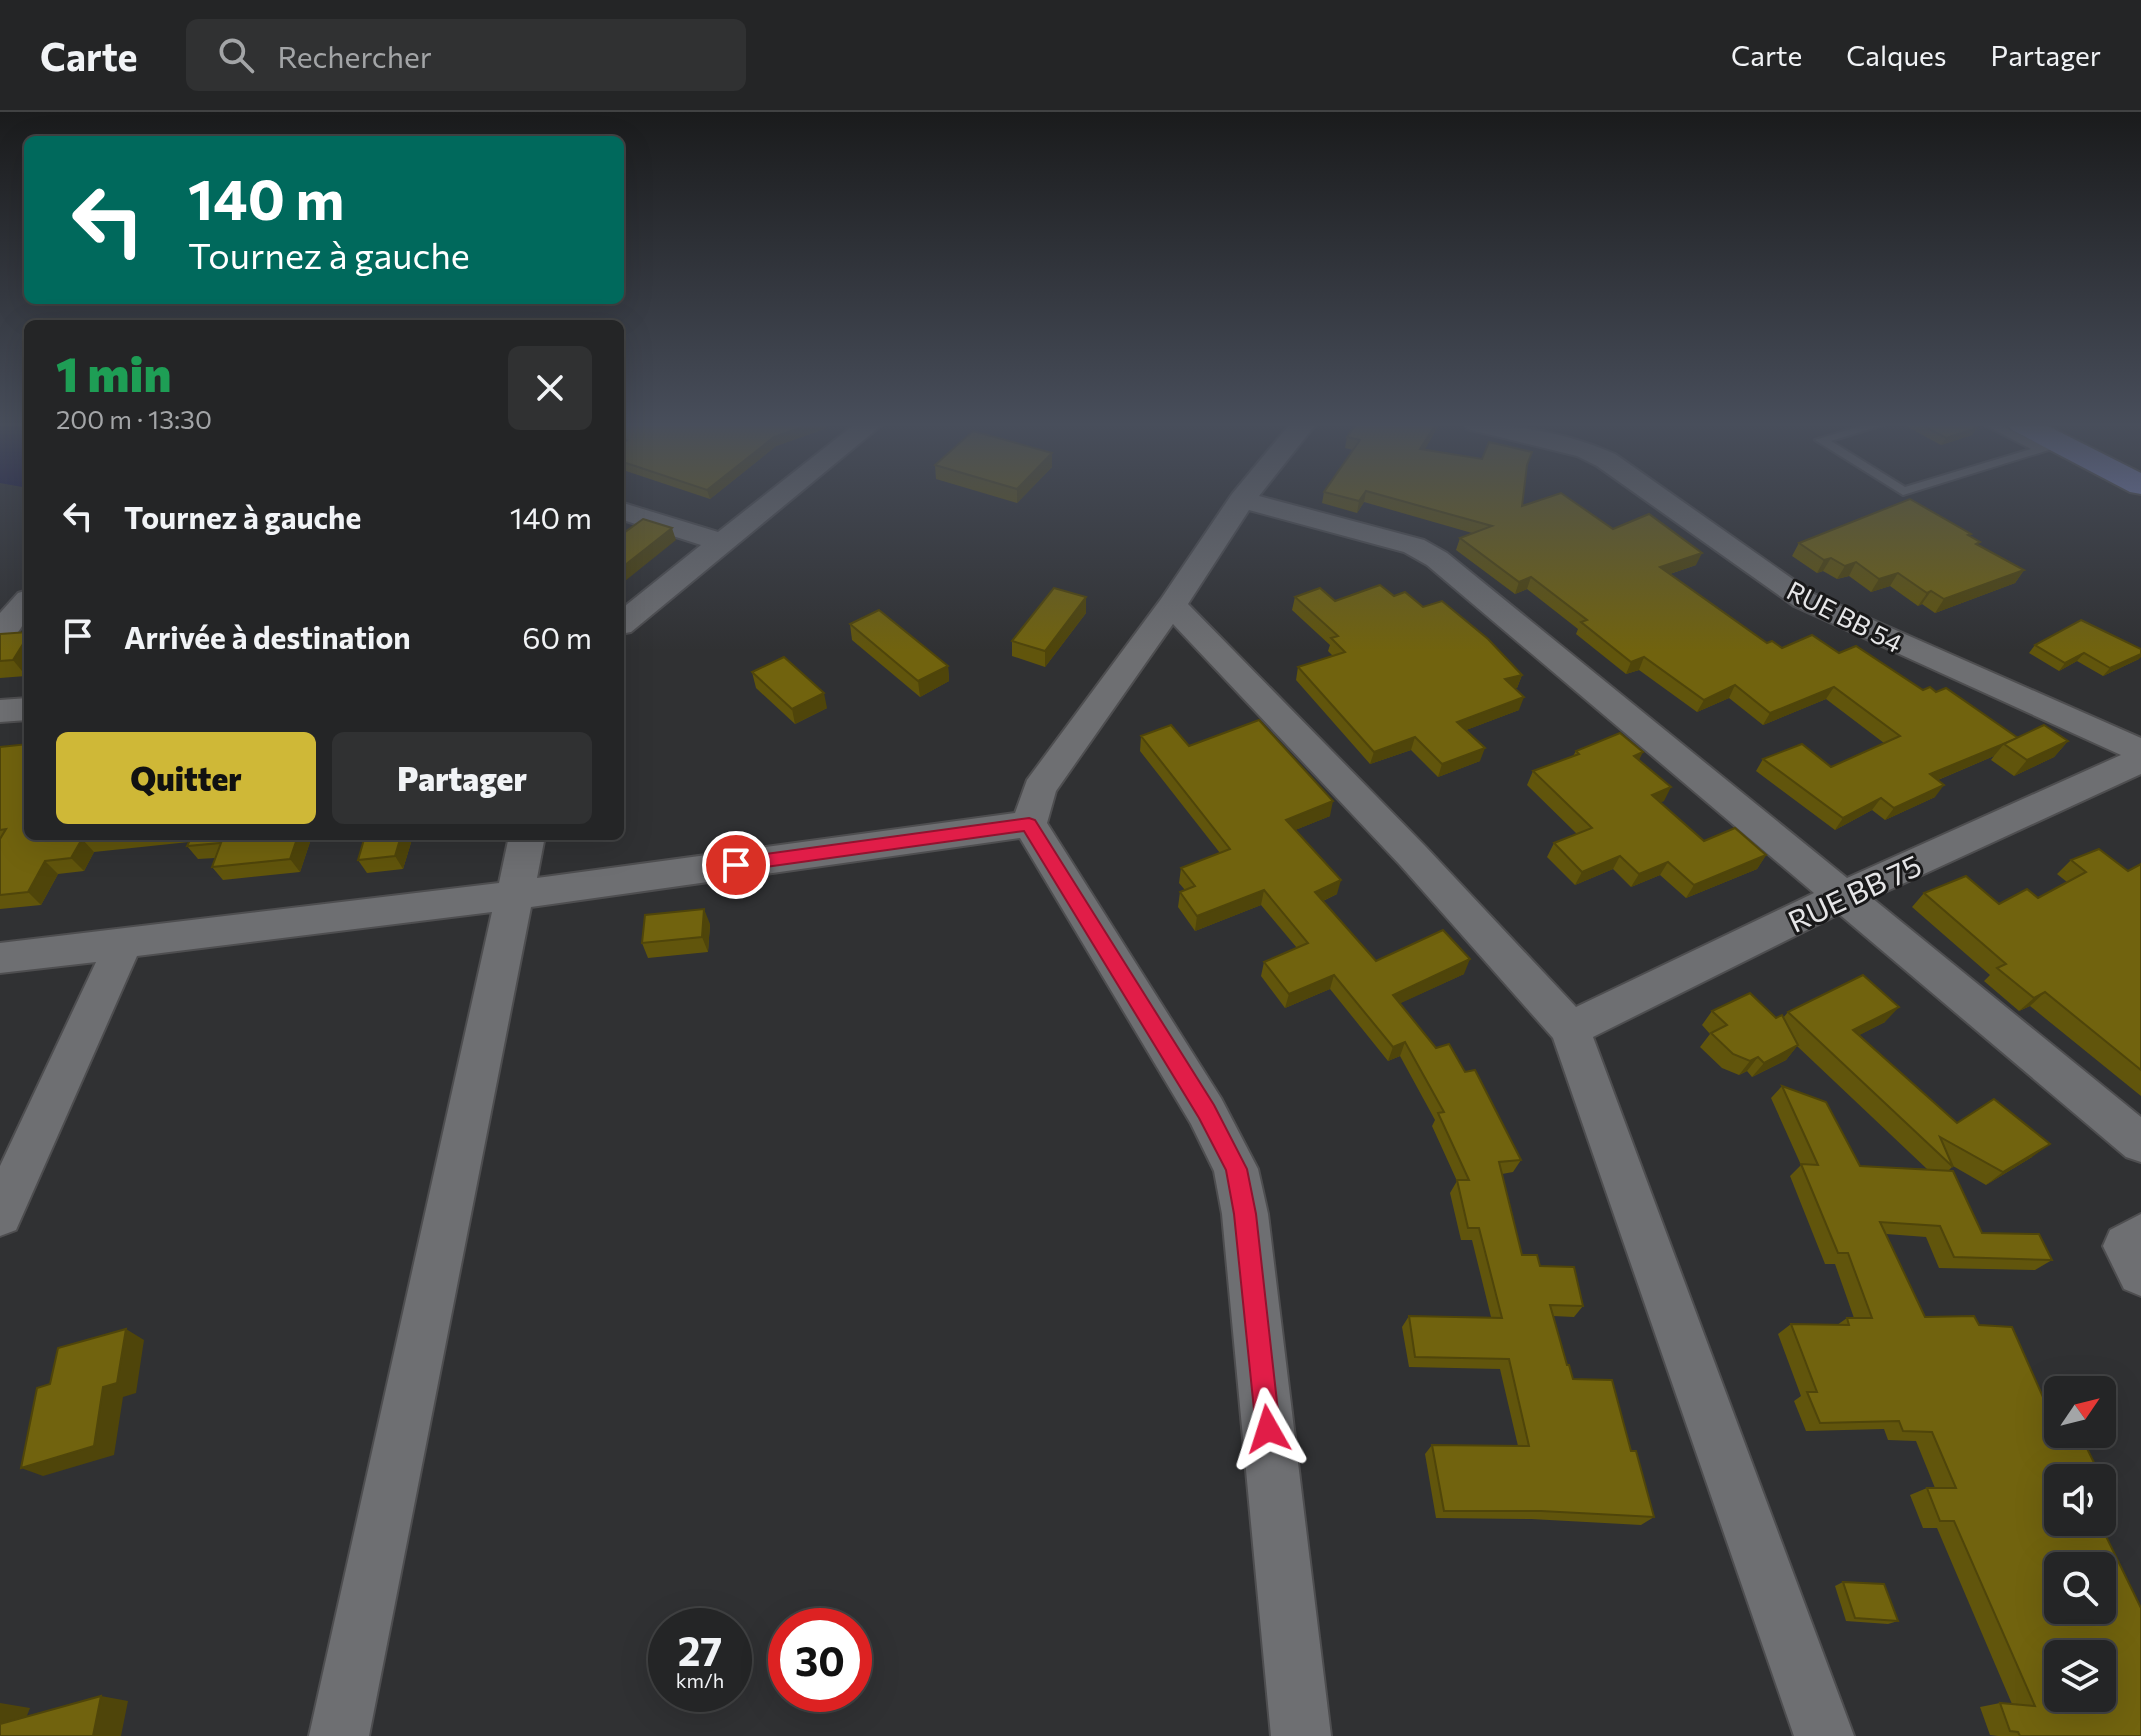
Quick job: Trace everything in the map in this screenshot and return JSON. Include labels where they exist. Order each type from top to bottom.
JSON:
[{"type":"street","points":[[624,622],[773,500]]},
{"type":"street","points":[[1301,1736],[1245,1214],[1236,1169],[1206,1111],[1029,824],[1039,789],[1172,605],[1242,500],[1414,546],[1437,559],[2141,1143]]},
{"type":"street","name":"RUE BB 54","points":[[1663,500],[1812,605],[2141,751]]},
{"type":"street","points":[[624,511],[719,542]]},
{"type":"street","points":[[0,633],[24,604]]},
{"type":"street","points":[[1172,605],[1413,856],[1570,1029],[1824,1736]]},
{"type":"street","points":[[0,711],[24,709]]},
{"type":"street","name":"RUE BB 75","points":[[1570,1029],[1842,896],[2141,760]]},
{"type":"street","points":[[0,958],[515,895],[1029,824]]},
{"type":"street","points":[[339,1736],[526,840]]},
{"type":"street","points":[[0,1215],[124,942]]},
{"type":"building","points":[[1398,500],[1523,500],[1522,506],[1541,500],[1571,500],[1613,529],[1649,514],[1702,553],[1660,567],[1767,643],[1772,641],[1782,648],[1812,635],[1839,653],[1856,646],[1923,690],[1930,687],[1936,692],[1946,688],[2018,738],[1930,774],[1944,785],[1894,808],[1881,798],[1843,818],[1763,759],[1802,744],[1831,767],[1900,736],[1834,687],[1770,713],[1735,685],[1704,700],[1644,657],[1631,662],[1581,622],[1587,620],[1531,577],[1519,582],[1460,538],[1492,526]]},
{"type":"building","points":[[1911,500],[1971,534],[1968,535],[1980,542],[1976,544],[2024,570],[1944,599],[1931,591],[1927,593],[1898,573],[1879,579],[1856,562],[1845,566],[1831,558],[1824,560],[1799,543]]},
{"type":"building","points":[[643,519],[672,528],[624,566],[625,532]]},
{"type":"building","points":[[1380,585],[1394,596],[1405,592],[1423,607],[1442,601],[1488,639],[1522,675],[1505,679],[1524,697],[1457,722],[1485,748],[1442,764],[1415,737],[1374,752],[1298,667],[1345,652],[1331,638],[1338,636],[1295,597],[1320,588],[1335,601]]},
{"type":"building","points":[[1054,588],[1086,597],[1045,651],[1012,641]]},
{"type":"building","points":[[879,610],[948,666],[918,681],[850,624]]},
{"type":"building","points":[[2081,620],[2141,649],[2141,654],[2110,668],[2084,653],[2065,663],[2035,645]]},
{"type":"building","points":[[24,632],[24,642],[13,660],[0,661],[0,634]]},
{"type":"building","points":[[784,657],[824,693],[792,709],[752,672]]},
{"type":"building","points":[[1259,720],[1333,801],[1286,820],[1341,880],[1315,892],[1376,961],[1443,930],[1470,959],[1393,995],[1436,1048],[1449,1044],[1465,1072],[1475,1070],[1521,1160],[1499,1162],[1522,1255],[1537,1255],[1540,1266],[1574,1267],[1583,1306],[1550,1305],[1567,1365],[1573,1379],[1612,1380],[1631,1451],[1636,1451],[1654,1517],[1541,1511],[1444,1511],[1432,1445],[1529,1446],[1509,1359],[1415,1357],[1409,1316],[1502,1318],[1479,1228],[1468,1228],[1457,1180],[1469,1180],[1438,1113],[1444,1112],[1405,1042],[1393,1047],[1334,975],[1289,994],[1264,962],[1308,943],[1264,890],[1197,916],[1180,892],[1195,886],[1181,868],[1230,849],[1141,736],[1171,725],[1189,746]]},
{"type":"building","points":[[2044,725],[2068,741],[2027,760],[2004,744]]},
{"type":"building","points":[[1620,733],[1643,752],[1634,756],[1671,787],[1652,795],[1704,841],[1735,828],[1766,855],[1694,885],[1668,862],[1639,874],[1620,856],[1582,872],[1554,843],[1592,828],[1533,771],[1579,754],[1576,751]]},
{"type":"building","points":[[24,744],[24,840],[81,840],[71,858],[45,861],[28,892],[0,895],[0,839],[6,829],[0,830],[0,747]]},
{"type":"building","points":[[190,840],[297,840],[290,859],[212,867],[221,843],[187,846]]},
{"type":"building","points":[[364,840],[400,840],[395,856],[358,860]]},
{"type":"building","points":[[2099,849],[2128,871],[2141,864],[2141,1070],[2045,992],[2034,998],[1997,968],[2006,964],[1924,893],[1966,876],[1999,904],[2027,889],[2038,898],[2086,872],[2071,860]]},
{"type":"building","points":[[704,909],[702,937],[642,943],[645,915]]},
{"type":"building","points":[[1863,975],[1899,1007],[1853,1030],[1957,1123],[1994,1099],[2050,1144],[2003,1172],[1940,1137],[1953,1167],[1788,1012]]},
{"type":"building","points":[[1750,993],[1776,1018],[1782,1015],[1798,1045],[1764,1063],[1758,1057],[1750,1061],[1733,1054],[1711,1033],[1727,1025],[1712,1011]]},
{"type":"building","points":[[1782,1086],[1826,1102],[1860,1166],[1953,1171],[1982,1233],[2039,1234],[2052,1260],[1954,1257],[1940,1226],[1880,1222],[1925,1317],[1974,1316],[1979,1325],[2012,1327],[2044,1399],[2044,1448],[2087,1448],[2095,1464],[2044,1464],[2044,1536],[2106,1536],[2114,1552],[2044,1552],[2044,1624],[2116,1624],[2116,1557],[2141,1608],[2141,1736],[2020,1736],[2018,1732],[2010,1731],[2000,1703],[2035,1706],[1954,1521],[1940,1521],[1927,1488],[1956,1488],[1932,1432],[1903,1431],[1899,1421],[1820,1423],[1807,1392],[1817,1392],[1791,1324],[1849,1325],[1847,1318],[1872,1318],[1848,1253],[1838,1253],[1801,1164],[1818,1165]]},
{"type":"building","points":[[126,1329],[117,1383],[103,1387],[94,1446],[21,1468],[37,1388],[50,1384],[58,1348]]},
{"type":"building","points":[[1843,1582],[1884,1584],[1898,1621],[1855,1618]]},
{"type":"building","points":[[101,1696],[93,1736],[0,1736],[0,1724]]},
{"type":"route","points":[[736,865],[1029,824],[1206,1111],[1236,1169],[1245,1214],[1268,1429]]}]
